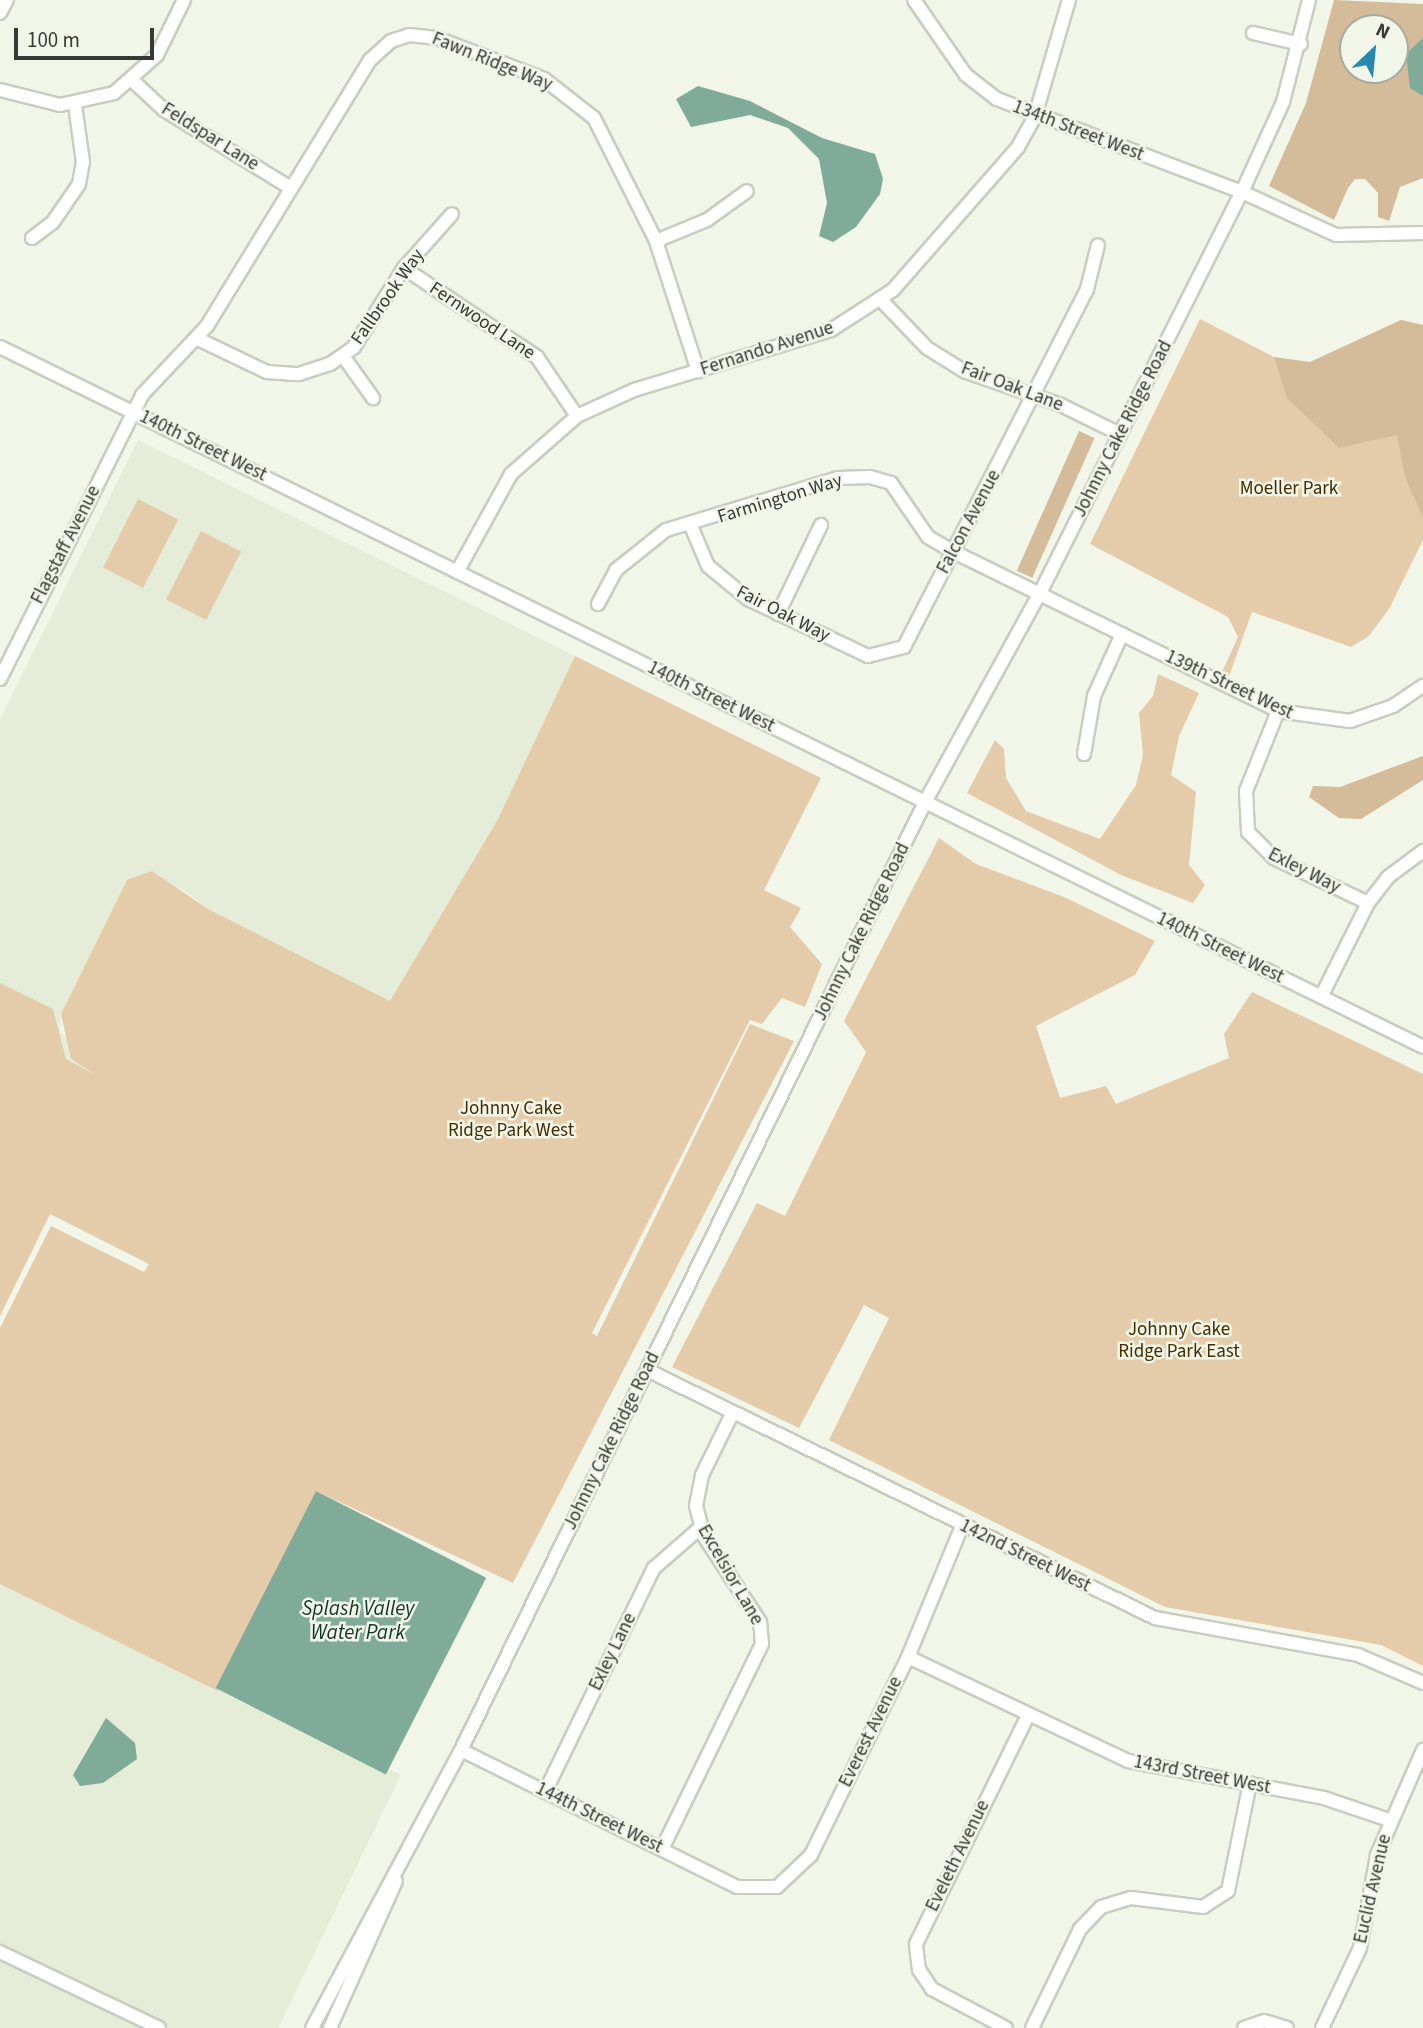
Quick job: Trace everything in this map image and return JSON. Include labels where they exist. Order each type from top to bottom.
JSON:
[{"type":"street","points":[[0,13],[7,0]]},
{"type":"street","points":[[0,90],[46,104],[75,104],[133,81],[163,46],[184,0]]},
{"type":"street","name":"134th Street West","points":[[914,0],[966,75],[997,99],[1035,116],[1242,192],[1336,236],[1423,233]]},
{"type":"street","name":"Fernando Avenue","points":[[457,572],[506,481],[577,416],[698,371],[831,330],[881,300],[998,173],[1035,116],[1069,0]]},
{"type":"street","name":"Johnny Cake Ridge Road","points":[[312,2028],[461,1750],[925,802],[1040,593],[1242,192],[1283,102],[1301,44],[1309,0]]},
{"type":"street","points":[[1253,33],[1301,44]]},
{"type":"street","name":"Fawn Ridge Way","points":[[134,412],[146,389],[198,339],[376,52],[399,37],[429,35],[544,79],[583,106],[612,144],[656,241],[698,371]]},
{"type":"street","name":"Feldspar Lane","points":[[133,81],[164,110],[292,188]]},
{"type":"street","points":[[32,238],[53,222],[79,184],[83,162],[75,104]]},
{"type":"street","points":[[656,241],[707,220],[747,191]]},
{"type":"street","name":"Fallbrook Way","points":[[198,339],[284,374],[315,371],[343,356],[404,268],[452,214]]},
{"type":"street","name":"Falcon Avenue","points":[[904,647],[956,554],[1087,289],[1098,245]]},
{"type":"street","name":"Fernwood Lane","points":[[404,268],[537,357],[577,416]]},
{"type":"street","name":"Fair Oak Lane","points":[[881,300],[945,360],[1120,434]]},
{"type":"street","name":"140th Street West","points":[[0,347],[1423,1047]]},
{"type":"street","points":[[343,356],[373,398]]},
{"type":"street","name":"Flagstaff Avenue","points":[[0,679],[134,412]]},
{"type":"street","name":"Farmington Way","points":[[598,604],[616,570],[643,545],[666,530],[691,526],[838,478],[870,477],[891,483],[928,537],[956,554],[1040,593]]},
{"type":"street","points":[[778,614],[821,525]]},
{"type":"street","name":"Fair Oak Way","points":[[691,526],[722,582],[778,614],[868,656],[904,647]]},
{"type":"street","name":"139th Street West","points":[[1040,593],[1278,712],[1350,721],[1393,706],[1423,686]]},
{"type":"street","points":[[1084,754],[1094,696],[1122,634]]},
{"type":"street","name":"Exley Way","points":[[1278,712],[1246,791],[1248,832],[1274,858],[1368,903]]},
{"type":"street","points":[[1321,997],[1368,903],[1394,872],[1423,851]]},
{"type":"street","name":"142nd Street West","points":[[647,1370],[1155,1618],[1358,1655],[1423,1683]]},
{"type":"street","name":"Excelsior Lane","points":[[662,1849],[762,1644],[754,1611],[700,1528],[699,1484],[733,1412]]},
{"type":"street","name":"Everest Avenue","points":[[737,1886],[777,1886],[806,1863],[908,1657],[962,1526]]},
{"type":"street","name":"Exley Lane","points":[[545,1792],[654,1568],[700,1528]]},
{"type":"street","name":"143rd Street West","points":[[908,1657],[1128,1761],[1250,1783],[1389,1820]]},
{"type":"street","name":"Eveleth Avenue","points":[[1006,2028],[940,1996],[919,1970],[919,1937],[1028,1715]]},
{"type":"street","name":"144th Street West","points":[[461,1750],[737,1886]]},
{"type":"street","name":"Euclid Avenue","points":[[1322,2028],[1360,1948],[1389,1820],[1423,1750]]},
{"type":"street","points":[[1032,2028],[1080,1929],[1101,1907],[1131,1898],[1203,1907],[1228,1891],[1250,1783]]},
{"type":"street","name":"Johnny Cake Ridge Road","points":[[330,2028],[403,1861]]},
{"type":"street","points":[[0,1952],[159,2028]]},
{"type":"street","points":[[1244,2028],[1264,2021],[1287,2028]]},
{"type":"shaded area","points":[[1334,0],[1423,4],[1423,178],[1400,187],[1389,221],[1378,217],[1378,193],[1365,179],[1355,179],[1348,188],[1334,220],[1269,186],[1306,103]]},
{"type":"shaded area","points":[[1401,320],[1423,325],[1423,518],[1405,477],[1397,435],[1339,448],[1287,398],[1274,357],[1310,362]]},
{"type":"shaded area","points":[[1079,431],[1095,438],[1032,578],[1017,571]]},
{"type":"shaded area","points":[[138,440],[575,656],[498,819],[390,1001],[208,909],[183,889],[127,880],[61,1014],[60,1032],[114,1085],[0,1316],[0,719]]},
{"type":"shaded area","points":[[1423,756],[1423,780],[1361,819],[1339,818],[1309,797],[1313,786],[1340,787]]},
{"type":"shaded area","points":[[0,1582],[401,1775],[278,2028],[0,2028]]},
{"type":"green space","name":"Moeller Park","points":[[1200,319],[1276,358],[1309,363],[1401,320],[1423,325],[1423,540],[1389,609],[1369,636],[1351,647],[1252,612],[1228,679],[1221,674],[1238,637],[1228,617],[1090,544]]},
{"type":"green space","points":[[138,499],[178,519],[143,588],[103,568]]},
{"type":"green space","points":[[201,531],[241,551],[206,620],[166,600]]},
{"type":"green space","name":"Johnny Cake Ridge Park West","points":[[575,656],[821,778],[764,890],[801,908],[790,927],[822,964],[805,1007],[782,998],[762,1024],[750,1020],[592,1333],[597,1336],[750,1024],[794,1041],[513,1583],[316,1491],[218,1691],[0,1584],[0,1328],[51,1226],[144,1272],[149,1264],[50,1214],[0,1316],[0,983],[53,1009],[66,1059],[96,1075],[71,1059],[61,1014],[127,880],[152,871],[208,909],[390,1001],[498,819]]},
{"type":"green space","points":[[1158,674],[1199,693],[1179,736],[1171,775],[1196,792],[1189,865],[1205,885],[1193,903],[1121,875],[967,793],[995,740],[1004,749],[1006,778],[1026,811],[1100,839],[1136,785],[1143,755],[1139,713],[1153,696]]},
{"type":"green space","name":"Johnny Cake Ridge Park East","points":[[939,838],[976,864],[1064,897],[1155,941],[1135,975],[1036,1026],[1060,1098],[1106,1086],[1116,1104],[1229,1058],[1224,1034],[1252,992],[1423,1074],[1423,1666],[1381,1645],[1165,1607],[829,1440],[889,1318],[864,1305],[799,1428],[672,1367],[757,1203],[785,1216],[866,1052],[844,1021]]},
{"type":"water","points":[[1423,38],[1423,96],[1410,88],[1409,51]]},
{"type":"water","points":[[698,86],[750,101],[822,138],[875,154],[883,179],[880,194],[856,227],[833,242],[819,236],[827,203],[819,159],[788,128],[750,115],[691,127],[676,99]]},
{"type":"water","name":"Splash Valley Water Park","points":[[316,1491],[486,1578],[386,1775],[216,1688]]},
{"type":"water","points":[[106,1718],[135,1743],[137,1759],[103,1783],[80,1786],[73,1775]]}]
